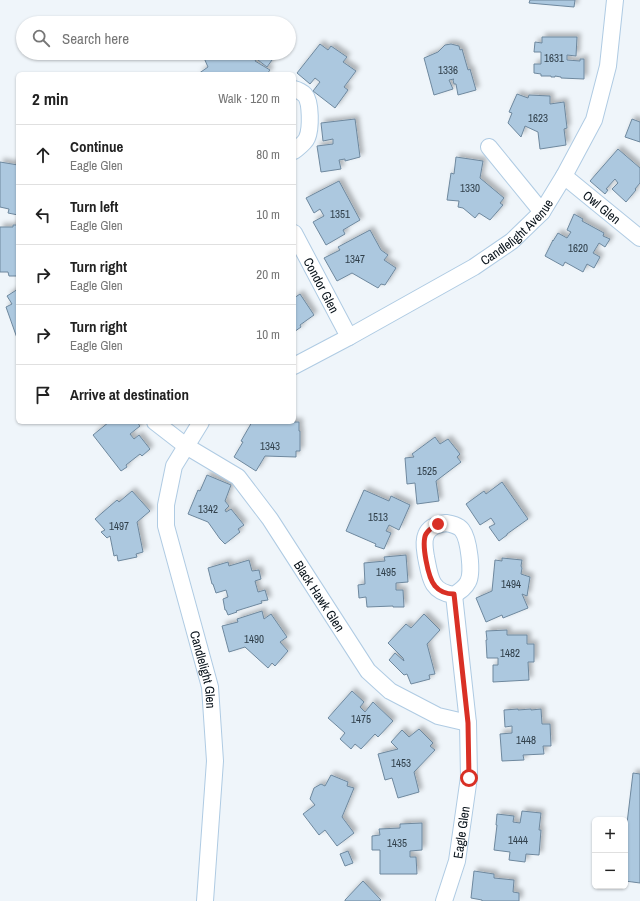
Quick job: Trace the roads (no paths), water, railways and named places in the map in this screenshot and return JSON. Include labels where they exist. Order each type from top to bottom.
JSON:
[{"type":"street","name":"Candlelight Avenue","points":[[296,365],[474,267],[512,241],[542,212],[564,176],[594,120],[608,66],[615,0]]},
{"type":"street","points":[[296,90],[305,96],[309,105],[309,131],[307,138],[302,145],[296,150]]},
{"type":"street","points":[[489,147],[542,212]]},
{"type":"street","name":"Owl Glen","points":[[564,176],[640,238]]},
{"type":"street","name":"Condor Glen","points":[[296,237],[349,336]]},
{"type":"street","name":"Black Hawk Glen","points":[[158,424],[186,446],[238,478],[247,488],[270,519],[368,671],[390,691],[397,695],[438,716],[468,723]]},
{"type":"street","points":[[186,446],[200,424]]},
{"type":"street","name":"Candlelight Glen","points":[[186,446],[174,466],[166,505],[166,526],[210,687],[215,761],[205,901]]},
{"type":"street","name":"Eagle Glen","points":[[444,901],[457,860],[469,778],[468,723],[454,594]]}]
